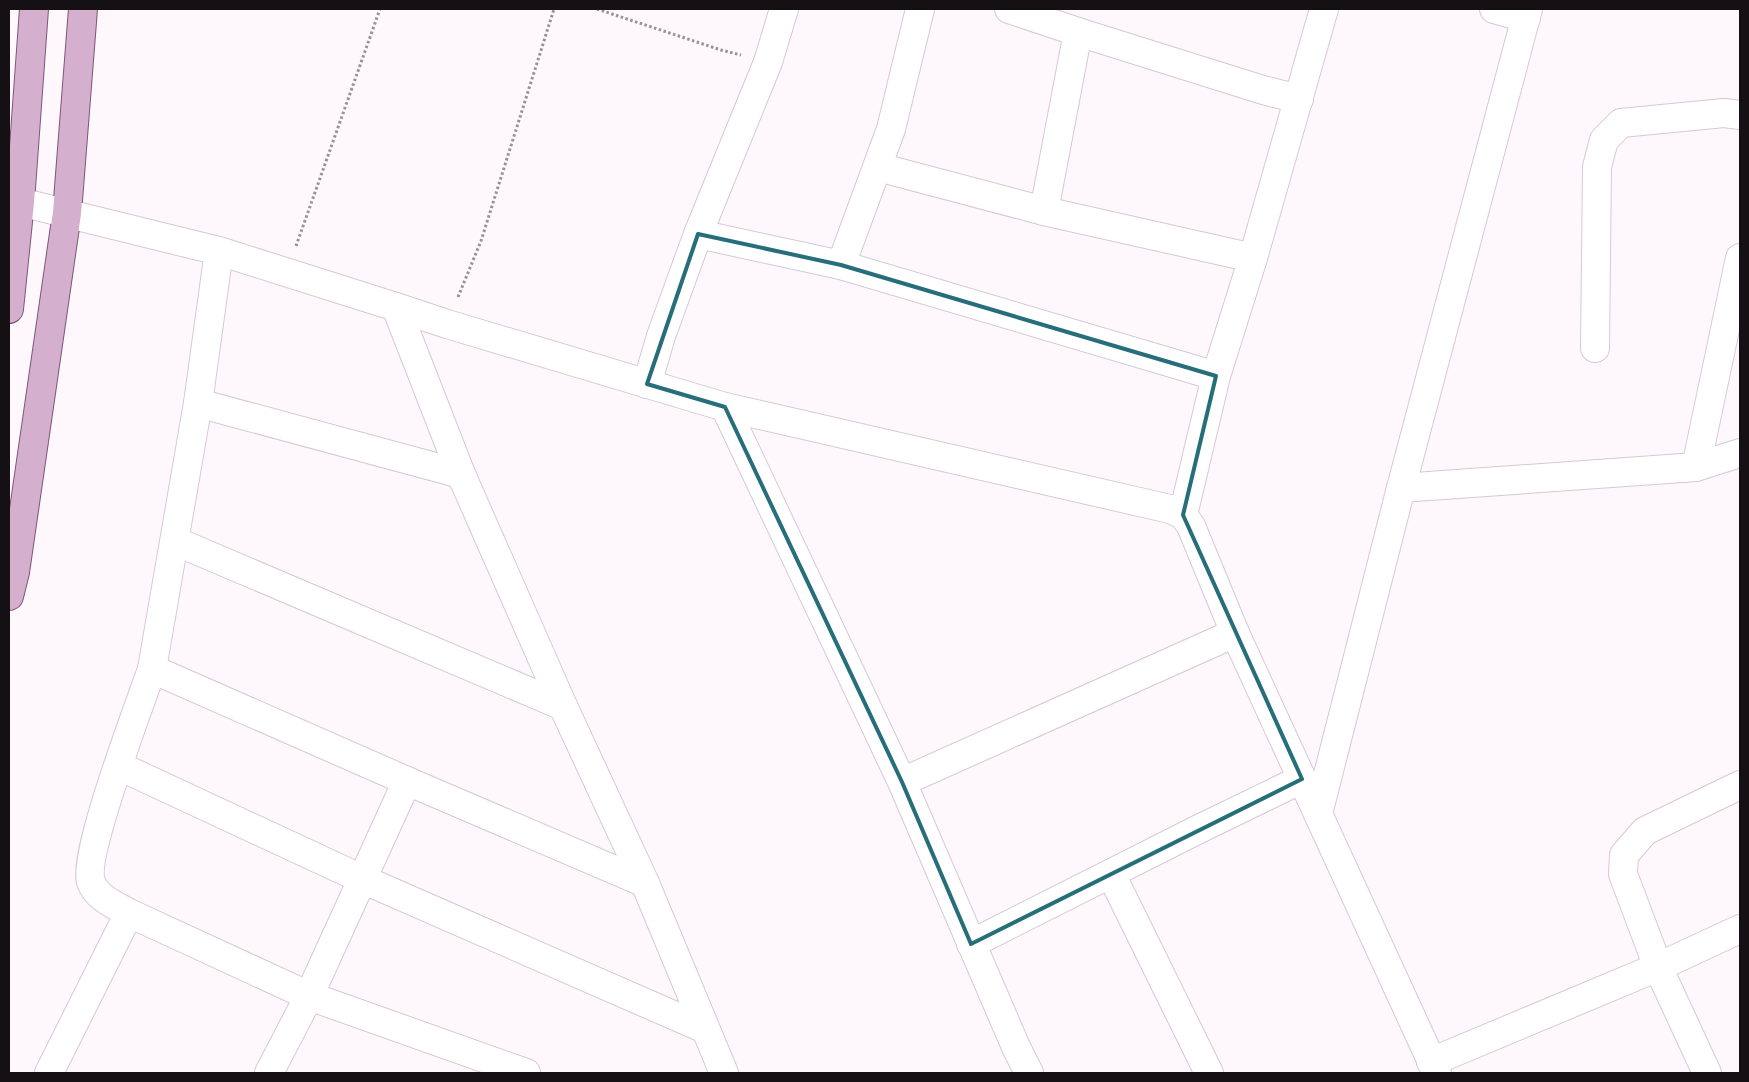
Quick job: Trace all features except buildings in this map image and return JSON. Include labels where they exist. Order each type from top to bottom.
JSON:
[{"type":"main road","points":[[9,309],[20,202],[34,9]]},
{"type":"main road","points":[[9,596],[16,572],[67,213],[83,9]]},
{"type":"street","points":[[647,384],[661,336],[698,234],[768,62],[784,9]]},
{"type":"street","points":[[841,265],[891,129],[920,9]]},
{"type":"street","points":[[1009,9],[1263,90],[1299,98]]},
{"type":"street","points":[[1183,515],[1216,376],[1253,258],[1324,9]]},
{"type":"street","points":[[1318,814],[1400,488],[1527,13],[1494,9]]},
{"type":"street","points":[[1044,211],[1078,32]]},
{"type":"street","points":[[1595,348],[1597,167],[1604,140],[1621,123],[1724,113],[1740,115]]},
{"type":"street","points":[[878,167],[1044,211],[1253,258]]},
{"type":"street","points":[[20,202],[220,251],[447,324],[725,406],[1170,509],[1183,515],[1191,526],[1236,633],[1434,1068],[1740,929]]},
{"type":"street","points":[[698,234],[841,265],[1216,376]]},
{"type":"street","points":[[220,251],[198,403],[152,669],[119,766],[92,855],[91,881],[100,896],[129,913],[309,996],[526,1073]]},
{"type":"street","points":[[1696,467],[1740,258]]},
{"type":"street","points":[[396,307],[461,474],[563,706],[645,883],[724,1073]]},
{"type":"street","points":[[198,403],[461,474]]},
{"type":"street","points":[[725,406],[902,782],[1029,1073]]},
{"type":"street","points":[[1400,488],[1696,467],[1740,453]]},
{"type":"street","points":[[175,541],[563,706]]},
{"type":"street","points":[[902,782],[1236,633]]},
{"type":"street","points":[[152,669],[645,883]]},
{"type":"street","points":[[119,766],[362,879],[705,1029]]},
{"type":"street","points":[[972,944],[1302,779]]},
{"type":"street","points":[[269,1073],[309,996],[407,781]]},
{"type":"street","points":[[1707,1073],[1658,967],[1623,874],[1624,856],[1645,831],[1740,785]]},
{"type":"street","points":[[1111,874],[1209,1073]]},
{"type":"street","points":[[50,1073],[129,913]]},
{"type":"path","points":[[287,272],[380,9]]},
{"type":"path","points":[[447,324],[481,241],[554,9]]},
{"type":"path","points":[[597,9],[721,50],[768,62]]},
{"type":"highlighted area","points":[[698,234],[841,265],[1216,376],[1183,515],[1302,779],[971,944],[902,782],[725,407],[647,384]]}]
